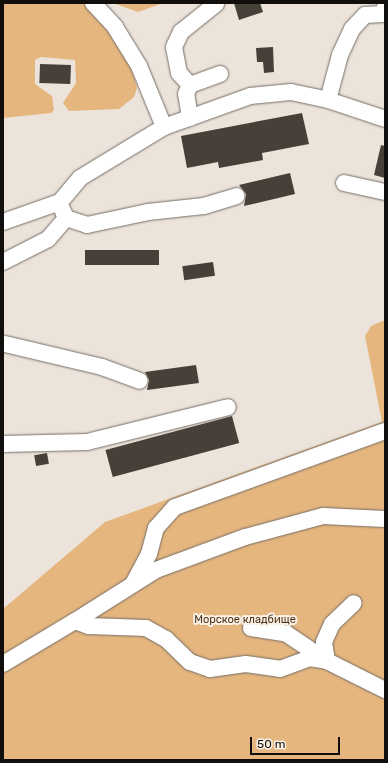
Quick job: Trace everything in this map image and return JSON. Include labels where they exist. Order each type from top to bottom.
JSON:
[{"type":"lane","points":[[93,3],[115,26],[138,66],[164,127]]},
{"type":"lane","points":[[190,85],[177,67],[174,47],[181,32],[216,4]]},
{"type":"lane","points":[[328,100],[340,55],[352,29],[365,15],[384,13]]},
{"type":"lane","points":[[190,118],[186,94],[190,85],[220,74]]},
{"type":"lane","points":[[3,222],[60,202],[80,178],[164,127],[250,96],[268,92],[291,92],[328,100],[385,119]]},
{"type":"lane","points":[[344,183],[385,192]]},
{"type":"lane","points":[[66,218],[86,225],[148,212],[204,206],[237,196]]},
{"type":"lane","points":[[60,202],[66,218]]},
{"type":"lane","points":[[3,262],[48,239],[66,218]]},
{"type":"lane","points":[[4,344],[102,367],[140,381]]},
{"type":"lane","points":[[3,444],[87,442],[228,407]]},
{"type":"lane","points":[[132,585],[148,554],[156,528],[175,507],[385,431]]},
{"type":"lane","points":[[3,664],[156,570],[200,552],[295,522],[323,516],[385,519]]},
{"type":"lane","points":[[328,661],[324,642],[332,624],[354,603]]},
{"type":"lane","points":[[74,621],[89,626],[146,628],[166,639],[190,662],[210,669],[246,664],[280,669],[310,658],[328,661]]},
{"type":"lane","points":[[251,628],[287,634],[328,661],[385,690]]},
{"type":"green space","points":[[3,3],[83,3],[109,29],[131,66],[137,88],[134,97],[119,109],[69,111],[63,103],[76,83],[75,60],[41,57],[35,60],[35,84],[52,96],[54,110],[51,113],[3,118]]},
{"type":"green space","points":[[113,3],[163,3],[138,12]]},
{"type":"green space","name":"Морское кладбище","points":[[385,320],[385,760],[3,760],[3,609],[105,522],[382,422],[365,336],[371,326]]},
{"type":"building","points":[[234,3],[260,3],[263,12],[239,20]]},
{"type":"building","points":[[273,47],[274,72],[264,73],[263,62],[257,62],[256,48]]},
{"type":"building","points":[[40,64],[71,65],[70,84],[39,83]]},
{"type":"building","points":[[302,113],[309,144],[262,153],[263,160],[219,168],[218,162],[187,168],[181,136]]},
{"type":"building","points":[[381,145],[385,146],[385,178],[374,175]]},
{"type":"building","points":[[290,173],[295,194],[244,206],[246,194],[239,185]]},
{"type":"building","points":[[85,250],[159,250],[159,265],[85,265]]},
{"type":"building","points":[[213,262],[215,276],[184,280],[182,266]]},
{"type":"building","points":[[196,365],[199,383],[147,390],[149,380],[145,372]]},
{"type":"building","points":[[232,416],[239,443],[113,477],[105,450]]},
{"type":"building","points":[[47,453],[49,464],[36,466],[34,455]]}]
